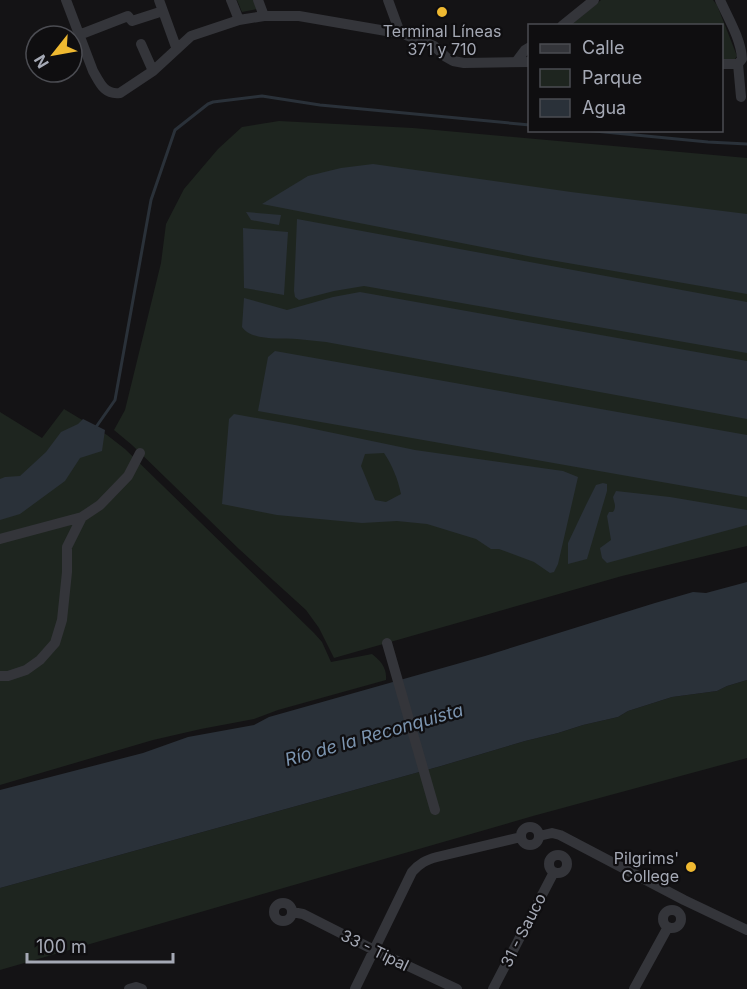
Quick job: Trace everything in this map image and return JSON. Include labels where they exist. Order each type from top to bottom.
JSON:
[{"type":"street","points":[[66,0],[76,24]]},
{"type":"street","points":[[231,0],[239,20]]},
{"type":"street","points":[[258,0],[264,16]]},
{"type":"street","points":[[388,0],[399,30],[434,46],[453,61],[464,63],[528,62]]},
{"type":"street","points":[[564,24],[594,0]]},
{"type":"street","points":[[720,0],[742,53],[742,59],[738,64],[741,97]]},
{"type":"street","points":[[84,33],[128,16],[132,21],[161,5],[176,47]]},
{"type":"street","points":[[84,46],[99,82],[114,94],[120,93],[153,71],[190,36],[239,20],[264,16],[299,16],[392,32],[399,30]]},
{"type":"street","points":[[141,44],[153,71]]},
{"type":"street","points":[[516,62],[528,48]]},
{"type":"street","points":[[723,64],[738,64]]},
{"type":"street","points":[[0,538],[82,518],[100,505],[128,476],[140,453]]},
{"type":"street","points":[[0,676],[26,670],[40,660],[55,643],[62,620],[67,547],[82,518]]},
{"type":"street","points":[[387,643],[435,810]]},
{"type":"street","points":[[355,989],[412,872],[418,865],[437,857],[521,837],[522,832],[530,827],[537,831],[539,836],[552,833],[560,835],[747,930]]},
{"type":"street","name":"31 - Sauco","points":[[493,989],[554,872]]},
{"type":"street","name":"33 - Tipal","points":[[292,912],[303,915],[457,989]]},
{"type":"street","points":[[634,989],[668,927]]},
{"type":"street","points":[[129,989],[136,987],[142,989]]},
{"type":"green space","points":[[237,0],[254,0],[257,9],[242,12]]},
{"type":"green space","points":[[601,0],[713,0],[737,56],[735,59],[723,59],[723,24],[572,24]]},
{"type":"green space","points":[[279,121],[413,128],[747,158],[747,546],[622,576],[334,658],[319,628],[306,610],[114,430],[125,410],[161,263],[166,224],[184,189],[218,149],[242,127]]},
{"type":"green space","points":[[64,409],[107,435],[125,449],[314,633],[322,642],[331,662],[372,654],[383,665],[386,680],[278,710],[254,719],[153,740],[0,785],[0,412],[42,438]]},
{"type":"green space","points":[[747,680],[747,758],[533,816],[0,970],[0,888],[618,717],[628,711],[672,697],[717,691]]},
{"type":"water","points":[[373,164],[747,214],[747,294],[533,257],[262,204],[308,176],[341,168]]},
{"type":"water","points":[[246,212],[281,215],[279,225],[251,220]]},
{"type":"water","points":[[297,219],[747,302],[747,353],[364,286],[299,300],[295,297],[294,291]]},
{"type":"water","points":[[243,228],[288,232],[284,295],[244,288]]},
{"type":"water","points":[[360,292],[747,361],[747,419],[326,342],[259,337],[252,335],[242,327],[244,298],[287,310]]},
{"type":"water","points":[[275,351],[747,435],[747,497],[258,411],[268,357]]},
{"type":"water","points":[[234,414],[415,450],[563,471],[578,477],[558,564],[554,572],[550,573],[534,562],[499,549],[491,549],[476,539],[427,524],[397,521],[362,523],[277,515],[222,504],[229,419]],"holes":[[[384,453],[392,467],[401,494],[386,502],[375,500],[361,466],[365,454]]]},
{"type":"water","points":[[83,419],[105,430],[102,451],[80,458],[65,481],[20,514],[0,520],[0,479],[20,476],[46,452],[61,432]]},
{"type":"water","points":[[607,484],[607,491],[587,559],[568,564],[568,543],[596,485]]},
{"type":"water","points":[[616,491],[670,497],[747,510],[747,525],[607,563],[602,558],[600,548],[611,540],[607,516],[614,510],[613,497]]},
{"type":"water","name":"Río de la Reconquista","points":[[747,582],[747,680],[717,691],[672,697],[628,711],[618,717],[0,888],[0,790],[143,753],[188,737],[254,725],[269,717],[485,656],[655,603],[693,592],[706,593]]},
{"type":"waterway","points":[[96,427],[115,400],[151,200],[175,130],[208,104],[262,96],[320,105],[528,125]]},
{"type":"waterway","points":[[605,132],[747,144]]},
{"type":"place","name":"Terminal Líneas 371 y 710","points":[[442,12]]},
{"type":"place","name":"Pilgrims' College","points":[[691,867]]}]
